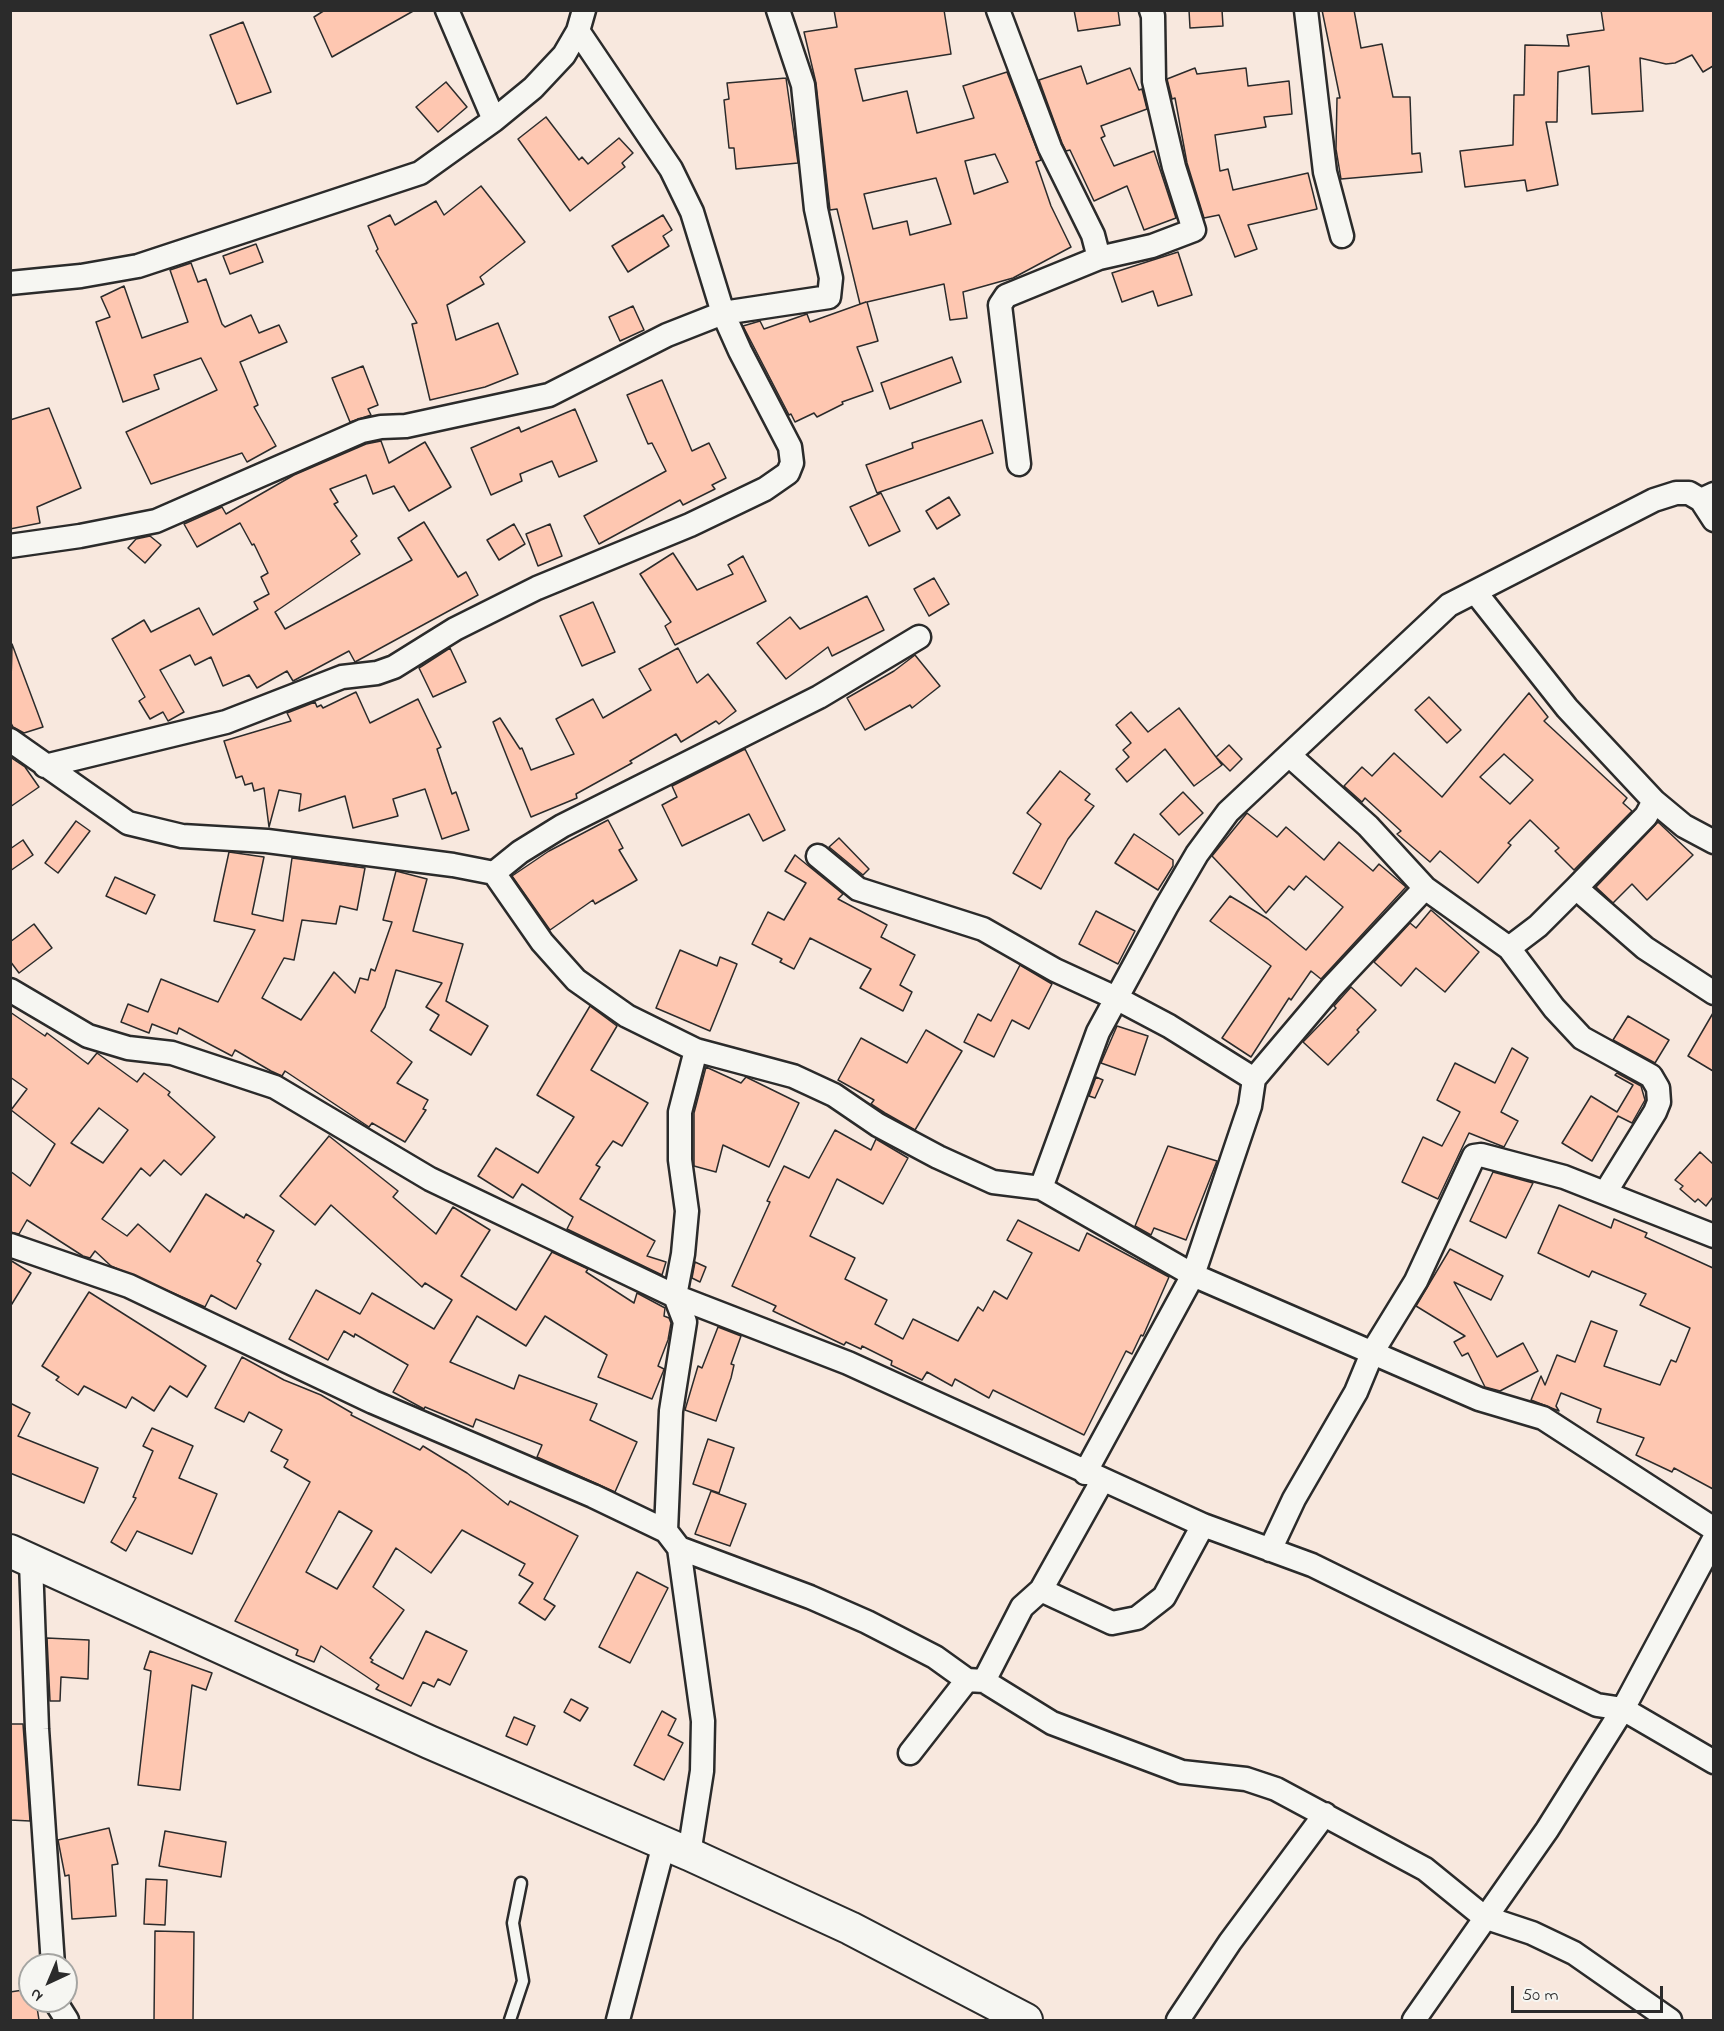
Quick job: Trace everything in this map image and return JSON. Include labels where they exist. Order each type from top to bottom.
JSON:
[{"type":"main road","points":[[21,1557],[429,1742],[677,1849],[850,1928],[1026,2020]]},
{"type":"street","points":[[447,10],[494,120]]},
{"type":"street","points":[[10,546],[80,536],[156,521],[362,431],[381,427],[406,426],[549,395],[667,335],[723,313],[829,297],[831,278],[816,209],[803,85],[778,10]]},
{"type":"street","points":[[998,10],[1050,148],[1093,235],[1099,258]]},
{"type":"street","points":[[1018,464],[1000,305],[1006,296],[1099,258],[1152,246],[1194,230],[1174,167],[1154,81],[1153,16],[1150,10]]},
{"type":"street","points":[[1306,10],[1325,172],[1342,236]]},
{"type":"street","points":[[10,283],[138,266],[269,225],[420,173],[494,120],[533,88],[564,55],[581,21]]},
{"type":"street","points":[[45,766],[226,722],[342,677],[377,673],[394,667],[454,629],[537,588],[690,525],[773,483],[788,473],[792,463],[790,447],[723,313],[698,228],[671,169],[581,21]]},
{"type":"street","points":[[1041,1188],[1098,1032],[1197,854],[1228,812],[1449,605],[1654,500],[1676,493],[1707,497],[1713,520]]},
{"type":"street","points":[[1476,593],[1567,708],[1654,801],[1684,826],[1713,842]]},
{"type":"street","points":[[494,873],[520,852],[562,826],[819,697],[919,637]]},
{"type":"street","points":[[10,740],[128,824],[182,836],[267,841],[494,873],[542,942],[576,980],[627,1016],[696,1050],[793,1076],[834,1095],[878,1125],[993,1182],[1041,1188],[1193,1275],[1373,1351],[1479,1399],[1543,1418],[1614,1462],[1713,1529]]},
{"type":"street","points":[[1289,755],[1368,826],[1425,888],[1509,948],[1554,1008],[1582,1038],[1651,1076],[1658,1088],[1659,1102],[1605,1193]]},
{"type":"street","points":[[1509,948],[1538,926],[1576,888],[1646,816],[1654,801]]},
{"type":"street","points":[[818,856],[858,889],[983,929],[1054,970],[1118,999],[1169,1026],[1254,1079]]},
{"type":"street","points":[[910,1753],[976,1680],[1022,1607],[1041,1590],[1093,1477],[1193,1275],[1250,1106],[1254,1079],[1331,988],[1425,888]]},
{"type":"street","points":[[1576,888],[1645,948],[1713,993]]},
{"type":"street","points":[[10,990],[88,1036],[128,1048],[172,1053],[275,1087],[430,1179],[675,1296],[848,1363],[1093,1477],[1203,1525],[1312,1565],[1597,1705],[1623,1708],[1713,1762]]},
{"type":"street","points":[[618,2020],[702,1771],[703,1722],[673,1540],[671,1411],[685,1322],[675,1296],[683,1254],[687,1211],[680,1160],[680,1112],[696,1050]]},
{"type":"street","points":[[1270,1550],[1294,1499],[1356,1392],[1373,1351],[1416,1281],[1474,1156],[1481,1155],[1515,1162],[1564,1177],[1713,1234]]},
{"type":"street","points":[[10,1245],[129,1286],[372,1402],[593,1496],[673,1540],[867,1622],[1063,1728],[1182,1772],[1246,1779],[1276,1789],[1425,1869],[1484,1917],[1532,1933],[1574,1953],[1670,2020]]},
{"type":"street","points":[[1041,1590],[1112,1623],[1137,1618],[1164,1598],[1203,1525]]},
{"type":"street","points":[[1414,2020],[1547,1830],[1623,1708],[1713,1539]]},
{"type":"street","points":[[21,1557],[37,1729],[52,1953]]},
{"type":"street","points":[[1178,2020],[1230,1942],[1325,1814]]},
{"type":"lane","points":[[510,2020],[523,1981],[513,1923],[521,1883]]},
{"type":"building","points":[[325,10],[415,10],[332,57],[314,17]]},
{"type":"building","points":[[834,10],[944,10],[951,54],[855,69],[863,101],[907,91],[917,133],[974,118],[963,86],[1007,72],[1041,160],[1036,162],[1051,206],[1071,247],[1013,278],[963,292],[967,318],[950,320],[944,284],[867,302],[878,341],[857,347],[873,391],[842,402],[843,404],[817,417],[814,413],[795,422],[791,414],[789,415],[743,326],[760,321],[764,329],[807,314],[810,322],[866,302],[860,304],[837,209],[830,210],[816,83],[804,32],[837,27]],"holes":[[[995,154],[1008,182],[974,194],[965,161]],[[936,178],[951,224],[910,235],[907,221],[873,229],[864,194]]]},
{"type":"building","points":[[1074,10],[1118,10],[1120,25],[1078,31]]},
{"type":"building","points":[[1189,10],[1222,10],[1223,26],[1190,28]]},
{"type":"building","points":[[1322,10],[1354,10],[1361,48],[1382,44],[1393,97],[1410,97],[1412,154],[1420,153],[1422,172],[1341,179],[1336,149],[1337,98],[1340,98]]},
{"type":"building","points":[[1601,10],[1713,10],[1713,66],[1703,72],[1692,55],[1675,63],[1666,64],[1640,58],[1643,111],[1592,114],[1589,66],[1558,72],[1557,122],[1546,122],[1558,185],[1527,191],[1525,180],[1465,187],[1460,151],[1513,145],[1514,95],[1524,95],[1525,45],[1569,46],[1567,35],[1604,30]]},
{"type":"building","points":[[243,22],[271,92],[237,104],[210,35]]},
{"type":"building","points":[[1081,66],[1087,84],[1130,68],[1139,90],[1142,89],[1147,109],[1101,126],[1105,136],[1101,138],[1114,166],[1154,151],[1176,218],[1144,230],[1127,186],[1094,201],[1070,150],[1066,151],[1062,143],[1039,80]]},
{"type":"building","points":[[1195,68],[1197,74],[1246,68],[1248,86],[1289,81],[1292,114],[1264,117],[1266,127],[1215,135],[1220,171],[1228,169],[1233,190],[1308,173],[1317,209],[1248,225],[1257,249],[1235,257],[1219,215],[1204,218],[1187,163],[1175,98],[1172,99],[1167,79]]},
{"type":"building","points":[[786,78],[798,163],[736,169],[734,148],[729,148],[724,100],[729,99],[727,83]]},
{"type":"building","points":[[446,82],[467,107],[438,132],[416,107]]},
{"type":"building","points":[[546,117],[579,160],[582,157],[588,164],[619,138],[633,153],[622,163],[625,167],[570,211],[518,139]]},
{"type":"building","points":[[481,186],[525,242],[480,277],[484,284],[447,305],[456,340],[498,323],[518,374],[485,387],[430,400],[412,324],[417,323],[376,251],[378,249],[368,226],[390,215],[395,225],[436,201],[444,215]]},
{"type":"building","points":[[663,215],[672,230],[663,236],[669,246],[628,272],[612,246]]},
{"type":"building","points":[[256,244],[263,262],[230,274],[223,256]]},
{"type":"building","points":[[1178,252],[1192,295],[1158,306],[1153,291],[1122,302],[1112,273]]},
{"type":"building","points":[[191,263],[198,282],[206,279],[225,327],[251,315],[259,333],[279,325],[287,342],[240,362],[258,405],[254,407],[276,446],[247,462],[242,453],[151,484],[126,432],[217,390],[201,358],[154,375],[159,389],[123,402],[96,322],[110,317],[101,297],[124,286],[142,338],[188,322],[170,270]]},
{"type":"building","points":[[633,306],[644,330],[620,341],[609,317]]},
{"type":"building","points":[[952,357],[961,382],[890,409],[881,383]]},
{"type":"building","points":[[363,366],[378,405],[368,409],[371,415],[350,422],[332,378]]},
{"type":"building","points":[[662,380],[692,451],[709,443],[726,478],[712,485],[715,489],[683,505],[680,500],[599,544],[584,516],[666,471],[652,443],[648,444],[627,395]]},
{"type":"building","points":[[49,408],[81,488],[37,507],[40,523],[10,529],[10,420]]},
{"type":"building","points":[[575,409],[597,461],[559,477],[552,461],[520,474],[522,481],[491,495],[471,448],[519,427],[521,432]]},
{"type":"building","points":[[982,420],[993,453],[877,493],[866,465],[913,448],[912,443]]},
{"type":"building","points":[[381,441],[389,463],[425,442],[451,487],[409,511],[394,486],[373,494],[366,475],[330,489],[338,502],[334,504],[357,536],[351,541],[360,554],[275,612],[285,629],[412,560],[398,538],[424,522],[458,577],[466,572],[478,595],[355,662],[349,651],[293,681],[287,671],[257,688],[249,675],[223,686],[211,657],[195,665],[190,655],[160,670],[184,712],[168,721],[163,712],[150,719],[139,701],[145,697],[112,639],[144,620],[151,632],[199,608],[213,635],[258,609],[254,602],[269,594],[261,577],[268,573],[254,544],[252,545],[240,523],[197,547],[184,524],[222,507],[226,514],[294,475],[366,444]]},
{"type":"building","points":[[881,493],[900,531],[869,546],[850,507]]},
{"type":"building","points":[[949,497],[960,515],[937,529],[926,511]]},
{"type":"building","points":[[514,524],[525,544],[499,560],[487,540]]},
{"type":"building","points":[[550,524],[562,556],[538,566],[526,534]]},
{"type":"building","points":[[150,536],[161,545],[145,563],[128,548],[136,539]]},
{"type":"building","points":[[673,553],[697,590],[733,574],[728,565],[743,556],[766,601],[675,645],[665,626],[671,622],[640,574]]},
{"type":"building","points":[[934,578],[949,604],[929,616],[914,589]]},
{"type":"building","points":[[867,596],[884,630],[832,656],[828,647],[786,679],[757,643],[790,617],[800,629]]},
{"type":"building","points":[[593,602],[615,652],[582,666],[560,616]]},
{"type":"building","points":[[12,644],[43,727],[24,733],[13,727],[10,721]]},
{"type":"building","points":[[450,648],[466,682],[433,697],[419,668]]},
{"type":"building","points":[[678,648],[697,683],[708,674],[736,711],[719,724],[716,721],[681,742],[676,734],[630,761],[632,763],[576,794],[577,798],[531,817],[493,722],[500,718],[520,749],[522,748],[531,770],[574,754],[556,719],[593,699],[603,718],[651,690],[639,669]]},
{"type":"building","points":[[915,655],[940,686],[912,708],[910,705],[865,730],[847,698],[894,671]]},
{"type":"building","points":[[356,692],[370,723],[418,699],[441,747],[437,749],[452,794],[456,792],[469,830],[442,839],[425,789],[393,799],[398,816],[353,828],[345,796],[299,811],[301,794],[279,790],[269,827],[264,788],[254,791],[252,783],[245,785],[242,776],[236,778],[224,741],[291,721],[287,713],[315,702],[317,707],[321,705],[323,708]]},
{"type":"building","points":[[1529,693],[1548,717],[1544,721],[1627,798],[1623,803],[1632,811],[1574,870],[1555,851],[1559,848],[1530,820],[1508,843],[1511,845],[1478,883],[1440,851],[1430,862],[1397,834],[1401,831],[1365,798],[1362,802],[1344,786],[1362,767],[1372,776],[1394,753],[1442,797]],"holes":[[[1504,754],[1533,780],[1510,804],[1480,777]]]},
{"type":"building","points":[[1429,697],[1461,730],[1447,743],[1415,710]]},
{"type":"building","points":[[1179,708],[1222,765],[1194,786],[1165,749],[1127,782],[1116,769],[1129,757],[1123,750],[1131,743],[1116,725],[1131,712],[1148,732]]},
{"type":"building","points":[[1229,745],[1242,759],[1230,771],[1216,757]]},
{"type":"building","points":[[745,749],[785,830],[763,841],[749,814],[682,846],[662,805],[677,797],[672,786]]},
{"type":"building","points":[[10,757],[25,767],[39,787],[10,807]]},
{"type":"building","points":[[1060,771],[1090,794],[1085,800],[1094,806],[1068,839],[1041,889],[1013,873],[1041,824],[1027,813]]},
{"type":"building","points":[[1183,792],[1203,813],[1179,835],[1160,814]]},
{"type":"building","points":[[1247,813],[1277,837],[1286,827],[1324,860],[1339,842],[1373,871],[1379,864],[1406,887],[1321,979],[1311,971],[1291,1000],[1289,998],[1251,1057],[1222,1038],[1271,966],[1210,921],[1230,896],[1268,919],[1306,950],[1343,907],[1306,876],[1294,890],[1289,886],[1266,913],[1212,856]]},
{"type":"building","points":[[608,820],[623,848],[619,850],[637,880],[595,904],[593,900],[550,930],[512,876],[549,851]]},
{"type":"building","points":[[76,821],[90,831],[58,873],[45,863]]},
{"type":"building","points":[[1658,822],[1693,855],[1647,900],[1632,884],[1613,903],[1596,887]]},
{"type":"building","points":[[1134,834],[1173,860],[1173,866],[1158,890],[1115,863]]},
{"type":"building","points":[[839,838],[869,869],[863,875],[829,847]]},
{"type":"building","points":[[23,840],[33,855],[10,871],[10,849]]},
{"type":"building","points":[[229,852],[264,857],[252,914],[283,921],[292,858],[365,868],[357,910],[340,906],[336,924],[302,920],[294,960],[284,958],[262,998],[301,1020],[334,972],[355,993],[360,978],[368,980],[371,969],[375,971],[392,922],[383,920],[396,871],[427,879],[413,931],[463,944],[446,1001],[488,1026],[471,1055],[430,1030],[439,1015],[426,1007],[442,983],[396,970],[385,1007],[371,1031],[412,1062],[397,1083],[428,1100],[423,1109],[426,1110],[405,1142],[372,1123],[369,1127],[285,1071],[282,1076],[235,1050],[232,1056],[179,1028],[177,1034],[152,1024],[149,1033],[121,1022],[128,1004],[148,1012],[161,979],[218,1002],[255,930],[214,921]]},
{"type":"building","points":[[795,855],[843,894],[838,899],[887,925],[881,937],[915,955],[900,985],[912,992],[903,1011],[860,988],[871,969],[810,938],[794,969],[780,962],[782,959],[752,944],[768,912],[784,920],[806,883],[785,871]]},
{"type":"building","points":[[115,877],[155,895],[146,914],[106,896]]},
{"type":"building","points":[[1431,910],[1479,952],[1445,992],[1416,968],[1401,986],[1374,962],[1410,923],[1416,928]]},
{"type":"building","points":[[1096,911],[1135,931],[1118,964],[1079,944]]},
{"type":"building","points":[[34,924],[52,948],[19,973],[10,961],[10,942]]},
{"type":"building","points":[[680,950],[717,966],[720,957],[737,964],[710,1031],[656,1008]]},
{"type":"building","points":[[1020,965],[1052,984],[1029,1029],[1012,1020],[994,1057],[964,1042],[978,1014],[991,1021]]},
{"type":"building","points":[[1351,987],[1376,1010],[1328,1065],[1303,1042],[1336,1008],[1334,1006]]},
{"type":"building","points":[[590,1006],[617,1026],[591,1070],[648,1103],[622,1146],[613,1141],[596,1165],[600,1167],[580,1199],[655,1241],[647,1256],[666,1262],[662,1275],[567,1229],[573,1217],[522,1184],[513,1198],[478,1176],[496,1148],[538,1173],[574,1117],[537,1095]]},
{"type":"building","points":[[10,1012],[45,1036],[47,1033],[88,1064],[97,1053],[137,1082],[144,1073],[170,1092],[168,1095],[215,1137],[181,1175],[164,1160],[150,1176],[141,1168],[102,1219],[127,1236],[138,1224],[170,1252],[206,1194],[244,1218],[246,1214],[274,1231],[257,1261],[261,1264],[236,1309],[211,1295],[205,1307],[111,1266],[95,1251],[90,1258],[83,1256],[27,1220],[19,1234],[10,1232],[10,1171],[30,1186],[55,1144],[11,1110],[27,1089],[10,1077]],"holes":[[[99,1108],[128,1130],[103,1163],[71,1143]]]},
{"type":"building","points":[[1713,1013],[1713,1071],[1688,1056]]},
{"type":"building","points":[[1628,1016],[1669,1040],[1655,1063],[1613,1040]]},
{"type":"building","points":[[1117,1026],[1148,1036],[1135,1075],[1101,1063]]},
{"type":"building","points":[[926,1030],[962,1051],[915,1130],[871,1104],[874,1100],[838,1080],[861,1038],[907,1063]]},
{"type":"building","points":[[1512,1048],[1528,1058],[1501,1112],[1518,1121],[1504,1147],[1469,1133],[1438,1199],[1402,1182],[1423,1137],[1442,1146],[1460,1112],[1437,1100],[1455,1063],[1495,1083]]},
{"type":"building","points":[[706,1067],[741,1083],[746,1077],[799,1103],[769,1167],[723,1145],[716,1172],[694,1166],[694,1113]]},
{"type":"building","points":[[1617,1073],[1641,1086],[1645,1100],[1632,1123],[1618,1116],[1592,1161],[1562,1143],[1591,1096],[1617,1112],[1633,1085],[1615,1075]]},
{"type":"building","points":[[1096,1077],[1103,1080],[1095,1098],[1089,1096]]},
{"type":"building","points":[[835,1130],[871,1150],[876,1139],[908,1158],[883,1204],[837,1179],[810,1236],[855,1258],[845,1279],[887,1300],[875,1324],[903,1339],[913,1319],[958,1341],[978,1307],[983,1311],[994,1291],[1007,1299],[1032,1253],[1007,1240],[1018,1220],[1079,1251],[1087,1233],[1169,1277],[1143,1336],[1141,1335],[1132,1354],[1126,1351],[1084,1435],[993,1390],[989,1398],[955,1379],[952,1386],[927,1372],[922,1380],[891,1365],[892,1361],[862,1346],[861,1349],[846,1342],[844,1345],[773,1311],[776,1306],[732,1286],[784,1166],[809,1178]]},
{"type":"building","points":[[329,1136],[398,1191],[393,1197],[436,1234],[453,1207],[490,1230],[461,1276],[516,1310],[552,1252],[588,1269],[586,1272],[634,1303],[637,1293],[665,1308],[664,1316],[669,1318],[671,1323],[668,1340],[658,1366],[664,1369],[652,1399],[598,1377],[607,1355],[545,1316],[526,1346],[477,1316],[450,1362],[514,1389],[519,1375],[597,1404],[590,1420],[637,1442],[615,1492],[537,1457],[542,1445],[476,1419],[473,1427],[425,1407],[424,1409],[393,1392],[408,1365],[355,1334],[354,1337],[344,1331],[328,1360],[289,1339],[316,1290],[360,1314],[372,1293],[434,1329],[452,1300],[425,1283],[422,1287],[331,1205],[315,1225],[280,1196]]},
{"type":"building","points":[[1168,1146],[1217,1161],[1186,1240],[1154,1228],[1151,1235],[1135,1226]]},
{"type":"building","points":[[1700,1152],[1713,1164],[1713,1197],[1706,1206],[1698,1199],[1695,1202],[1680,1189],[1683,1186],[1675,1180]]},
{"type":"building","points":[[1493,1172],[1533,1183],[1506,1238],[1470,1221]]},
{"type":"building","points":[[1559,1205],[1611,1228],[1614,1219],[1647,1233],[1645,1237],[1713,1268],[1713,1489],[1674,1468],[1672,1472],[1636,1455],[1644,1438],[1597,1422],[1601,1409],[1561,1393],[1556,1406],[1559,1411],[1531,1400],[1541,1376],[1545,1385],[1557,1355],[1575,1362],[1591,1321],[1617,1331],[1604,1366],[1660,1385],[1671,1360],[1676,1362],[1690,1328],[1640,1305],[1646,1294],[1592,1271],[1589,1277],[1538,1253]]},
{"type":"building","points":[[1450,1249],[1503,1276],[1491,1300],[1454,1282],[1497,1357],[1523,1343],[1538,1371],[1500,1391],[1485,1387],[1468,1353],[1462,1356],[1454,1342],[1465,1336],[1416,1306]]},
{"type":"building","points":[[10,1260],[31,1273],[10,1307]]},
{"type":"building","points":[[695,1262],[706,1267],[700,1282],[692,1278]]},
{"type":"building","points":[[89,1292],[206,1366],[187,1397],[170,1386],[154,1411],[132,1397],[126,1408],[84,1386],[78,1395],[56,1380],[59,1377],[42,1366]]},
{"type":"building","points":[[718,1327],[741,1336],[731,1364],[734,1365],[731,1378],[716,1421],[685,1410],[698,1366],[702,1368]]},
{"type":"building","points":[[242,1357],[284,1380],[321,1395],[352,1413],[351,1415],[420,1450],[423,1446],[467,1473],[508,1505],[510,1501],[578,1536],[544,1599],[555,1606],[545,1620],[519,1603],[533,1583],[519,1575],[525,1564],[462,1530],[431,1573],[396,1548],[373,1587],[404,1610],[370,1658],[373,1660],[371,1662],[403,1679],[426,1631],[467,1651],[450,1685],[438,1679],[434,1687],[423,1682],[411,1706],[376,1689],[379,1685],[321,1646],[314,1662],[296,1655],[298,1650],[235,1621],[310,1482],[284,1467],[288,1460],[271,1451],[282,1430],[249,1412],[244,1422],[215,1408]],"holes":[[[339,1511],[372,1531],[337,1589],[306,1572]]]},
{"type":"building","points":[[10,1403],[30,1413],[18,1436],[98,1468],[84,1503],[10,1473]]},
{"type":"building","points":[[152,1428],[193,1446],[179,1478],[217,1494],[192,1554],[137,1531],[126,1551],[111,1542],[136,1498],[133,1497],[153,1451],[143,1446]]},
{"type":"building","points":[[708,1439],[734,1448],[719,1493],[693,1484]]},
{"type":"building","points":[[711,1491],[746,1504],[730,1546],[695,1534]]},
{"type":"building","points":[[637,1572],[668,1588],[630,1663],[599,1647]]},
{"type":"building","points":[[47,1638],[89,1640],[88,1679],[61,1677],[60,1701],[50,1701]]},
{"type":"building","points":[[150,1651],[212,1673],[206,1690],[192,1685],[180,1790],[138,1785],[151,1671],[144,1669]]},
{"type":"building","points":[[571,1699],[588,1708],[580,1721],[564,1712]]},
{"type":"building","points":[[662,1711],[676,1719],[668,1735],[683,1743],[664,1780],[634,1765]]},
{"type":"building","points":[[514,1717],[535,1726],[527,1745],[506,1736]]},
{"type":"building","points":[[10,1724],[23,1724],[30,1821],[10,1820]]},
{"type":"building","points":[[109,1828],[118,1864],[112,1865],[116,1916],[72,1919],[69,1875],[65,1876],[58,1840]]},
{"type":"building","points":[[165,1831],[226,1842],[221,1877],[159,1866]]},
{"type":"building","points":[[146,1879],[167,1880],[165,1925],[144,1924]]},
{"type":"building","points":[[155,1931],[194,1932],[193,2020],[154,2020]]},
{"type":"building","points":[[18,1991],[18,2013],[38,2013],[39,2020],[10,2020],[10,1992]]}]
